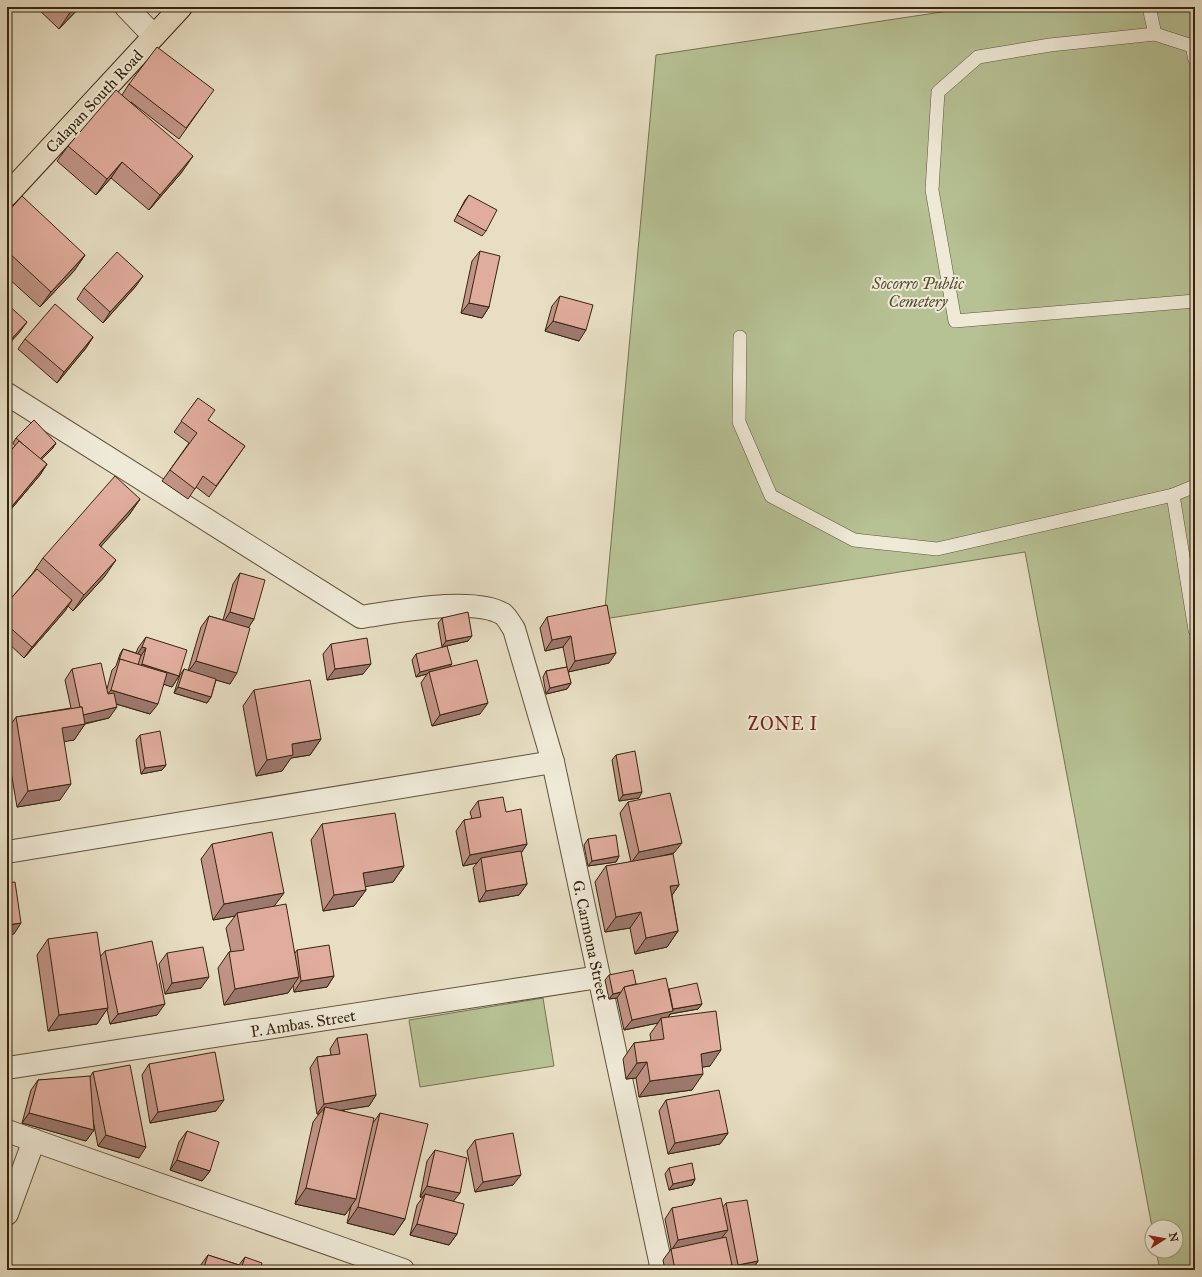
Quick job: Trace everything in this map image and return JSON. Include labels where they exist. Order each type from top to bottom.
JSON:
[{"type":"highway","name":"Calapan South Road","points":[[7,195],[181,7]]},
{"type":"street","points":[[126,7],[154,36]]},
{"type":"street","name":"G. Carmona Street","points":[[7,394],[361,617],[425,607],[481,606],[504,615],[514,629],[553,762],[662,1270]]},
{"type":"street","points":[[7,852],[553,762]]},
{"type":"street","name":"P. Ambas. Street","points":[[7,1068],[599,977]]},
{"type":"street","points":[[7,1131],[403,1270]]},
{"type":"street","points":[[7,1214],[34,1140]]},
{"type":"lane","points":[[1149,7],[1155,34]]},
{"type":"lane","points":[[1195,60],[1192,46],[1155,34],[1050,45],[978,57],[938,92],[932,190],[955,321],[1195,301]]},
{"type":"lane","points":[[740,337],[739,422],[771,496],[854,540],[937,549],[1172,495],[1195,486]]},
{"type":"lane","points":[[1172,495],[1195,630]]},
{"type":"green space","name":"Socorro Public Cemetery","points":[[975,7],[1195,7],[1195,1270],[1160,1270],[1158,1259],[1184,1259],[1184,1219],[1150,1219],[1025,552],[604,619],[656,55]]},
{"type":"green space","points":[[543,998],[554,1066],[420,1087],[409,1020]]},
{"type":"building","points":[[157,47],[214,90],[186,128],[129,84]]},
{"type":"building","points":[[116,90],[193,156],[160,195],[122,162],[107,179],[68,146]]},
{"type":"building","points":[[469,195],[497,210],[486,231],[457,215]]},
{"type":"building","points":[[22,196],[85,255],[51,292],[7,251],[7,213]]},
{"type":"building","points":[[480,251],[500,256],[489,307],[469,303]]},
{"type":"building","points":[[117,252],[143,276],[110,312],[84,288]]},
{"type":"building","points":[[560,296],[593,305],[586,330],[553,321]]},
{"type":"building","points":[[7,304],[27,322],[7,344]]},
{"type":"building","points":[[55,304],[93,337],[64,372],[25,339]]},
{"type":"building","points":[[198,398],[215,410],[208,420],[245,446],[216,486],[203,476],[195,489],[170,470],[197,433],[181,421]]},
{"type":"building","points":[[34,420],[56,443],[40,459],[16,438]]},
{"type":"building","points":[[19,441],[47,464],[8,511],[7,455]]},
{"type":"building","points":[[115,476],[140,499],[99,545],[116,560],[84,595],[43,558]]},
{"type":"building","points":[[37,569],[72,600],[32,647],[7,625],[7,603]]},
{"type":"building","points":[[240,573],[265,580],[254,619],[230,612]]},
{"type":"building","points":[[607,605],[616,653],[575,661],[571,636],[552,640],[547,617]]},
{"type":"building","points":[[468,612],[472,636],[446,641],[442,618]]},
{"type":"building","points":[[209,616],[250,628],[237,673],[196,661]]},
{"type":"building","points":[[146,637],[187,650],[179,676],[142,664],[146,648],[142,647]]},
{"type":"building","points":[[367,638],[371,664],[335,669],[331,644]]},
{"type":"building","points":[[447,646],[452,664],[420,672],[416,654]]},
{"type":"building","points":[[123,649],[141,655],[138,665],[120,659],[119,660]]},
{"type":"building","points":[[120,659],[167,673],[158,704],[111,690]]},
{"type":"building","points":[[477,660],[488,703],[440,715],[429,672]]},
{"type":"building","points":[[101,663],[108,694],[114,693],[117,707],[83,715],[72,669]]},
{"type":"building","points":[[567,667],[571,683],[550,688],[546,671]]},
{"type":"building","points":[[184,669],[216,679],[211,697],[178,687]]},
{"type":"building","points":[[310,680],[321,739],[292,744],[293,755],[267,760],[254,690]]},
{"type":"building","points":[[82,707],[85,724],[62,728],[71,784],[28,791],[16,717]]},
{"type":"building","points":[[160,731],[166,765],[145,768],[140,735]]},
{"type":"building","points":[[635,751],[642,792],[623,795],[616,755]]},
{"type":"building","points":[[670,793],[682,843],[639,852],[628,802]]},
{"type":"building","points":[[503,797],[506,812],[521,809],[527,844],[470,855],[464,820],[481,817],[478,801]]},
{"type":"building","points":[[395,813],[404,866],[363,873],[366,890],[334,895],[322,824]]},
{"type":"building","points":[[272,832],[284,893],[224,904],[212,844]]},
{"type":"building","points":[[616,835],[619,856],[592,861],[588,839]]},
{"type":"building","points":[[521,851],[527,884],[486,891],[481,858]]},
{"type":"building","points":[[673,854],[679,885],[670,886],[678,931],[646,938],[641,912],[616,917],[606,866]]},
{"type":"building","points":[[15,882],[21,923],[7,925],[7,883]]},
{"type":"building","points":[[286,904],[299,977],[235,989],[229,952],[244,950],[237,913]]},
{"type":"building","points":[[97,932],[108,1008],[59,1015],[48,939]]},
{"type":"building","points":[[152,941],[165,1004],[118,1014],[105,951]]},
{"type":"building","points":[[329,945],[334,976],[301,981],[297,950]]},
{"type":"building","points":[[203,947],[209,977],[172,983],[167,953]]},
{"type":"building","points":[[633,970],[636,984],[624,987],[621,992],[613,994],[609,975]]},
{"type":"building","points":[[666,978],[673,1011],[632,1020],[624,987]]},
{"type":"building","points":[[697,983],[702,1004],[673,1009],[669,989]]},
{"type":"building","points":[[716,1011],[721,1050],[701,1054],[703,1074],[650,1081],[647,1062],[637,1063],[634,1043],[664,1039],[661,1018]]},
{"type":"building","points":[[367,1034],[376,1095],[324,1104],[317,1057],[340,1054],[337,1038]]},
{"type":"building","points":[[215,1052],[224,1100],[158,1112],[149,1064]]},
{"type":"building","points":[[130,1065],[146,1147],[106,1135],[93,1072]]},
{"type":"building","points":[[90,1076],[94,1130],[29,1113],[38,1080]]},
{"type":"building","points":[[719,1090],[728,1133],[675,1143],[666,1100]]},
{"type":"building","points":[[325,1107],[374,1118],[356,1199],[306,1188]]},
{"type":"building","points":[[380,1113],[428,1124],[405,1219],[358,1207]]},
{"type":"building","points":[[187,1131],[219,1142],[210,1171],[177,1160]]},
{"type":"building","points":[[513,1133],[521,1175],[483,1182],[475,1140]]},
{"type":"building","points":[[435,1150],[467,1158],[460,1193],[427,1186]]},
{"type":"building","points":[[692,1163],[695,1179],[673,1184],[669,1168]]},
{"type":"building","points":[[425,1194],[464,1204],[457,1234],[417,1224]]},
{"type":"building","points":[[721,1198],[728,1230],[678,1240],[672,1208]]},
{"type":"building","points":[[747,1200],[758,1261],[738,1265],[726,1203]]},
{"type":"building","points":[[726,1237],[732,1265],[709,1270],[675,1270],[671,1249]]},
{"type":"building","points":[[208,1255],[242,1266],[245,1257],[262,1263],[260,1270],[203,1270]]},
{"type":"building","points":[[319,1266],[329,1270],[318,1270]]},
{"type":"district","name":"ZONE I","points":[[783,724]]}]
